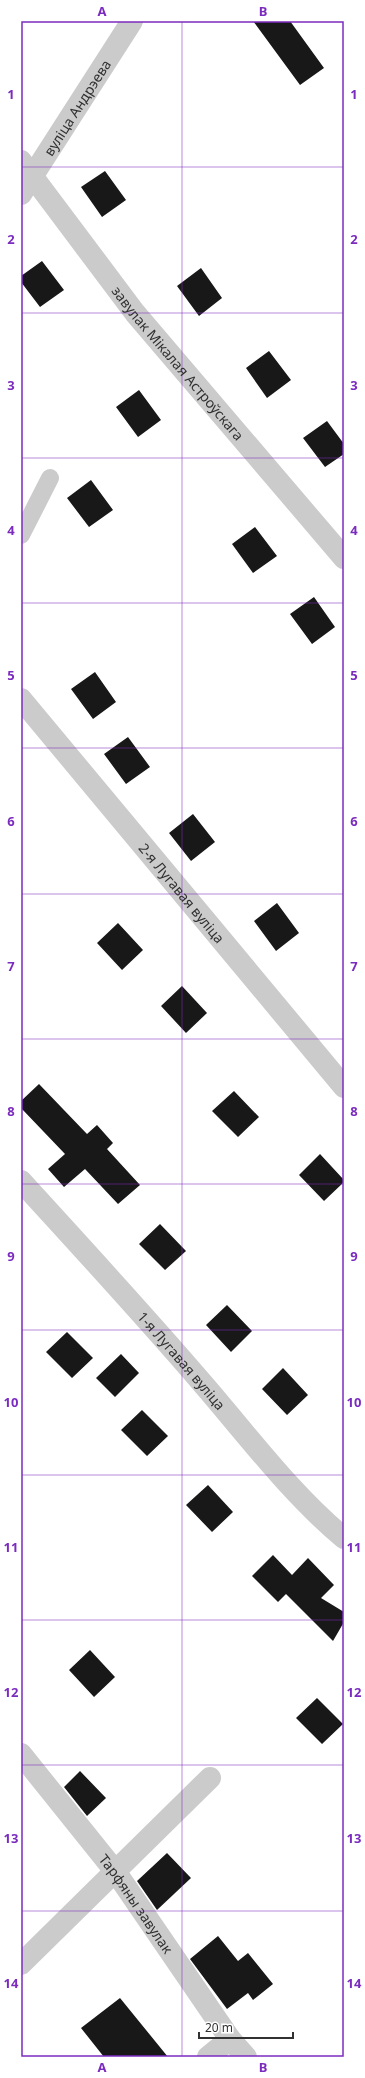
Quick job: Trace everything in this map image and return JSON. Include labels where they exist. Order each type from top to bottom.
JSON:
[{"type":"street","name":"вуліца Андрэева","points":[[21,194],[27,167],[132,21]]},
{"type":"street","name":"завулак Мікалая Астроўскага","points":[[27,167],[135,313],[344,558]]},
{"type":"street","name":"2-я Лугавая вуліца","points":[[21,699],[344,1087]]},
{"type":"street","name":"1-я Лугавая вуліца","points":[[21,1181],[151,1323],[307,1503],[344,1538]]},
{"type":"street","name":"Тарфяны завулак","points":[[21,1754],[115,1871],[230,2039],[246,2057]]},
{"type":"street","points":[[21,1964],[210,1778]]},
{"type":"street","points":[[208,2057],[230,2039]]},
{"type":"lane","points":[[21,535],[50,478]]},
{"type":"building","points":[[253,21],[290,21],[324,68],[300,85]]},
{"type":"building","points":[[105,171],[126,200],[102,217],[81,187]]},
{"type":"building","points":[[42,261],[64,290],[40,307],[21,282],[21,276]]},
{"type":"building","points":[[201,268],[222,298],[199,316],[177,286]]},
{"type":"building","points":[[269,351],[291,380],[267,398],[246,368]]},
{"type":"building","points":[[139,390],[161,420],[138,437],[116,407]]},
{"type":"building","points":[[327,421],[344,444],[344,454],[325,467],[303,438]]},
{"type":"building","points":[[91,480],[113,510],[89,527],[67,498]]},
{"type":"building","points":[[255,527],[277,556],[253,573],[232,544]]},
{"type":"building","points":[[314,597],[335,627],[312,644],[290,614]]},
{"type":"building","points":[[95,672],[116,702],[93,719],[71,689]]},
{"type":"building","points":[[128,737],[150,767],[126,784],[104,754]]},
{"type":"building","points":[[193,814],[215,842],[191,861],[169,833]]},
{"type":"building","points":[[277,903],[299,933],[276,951],[254,921]]},
{"type":"building","points":[[118,923],[143,950],[122,970],[97,943]]},
{"type":"building","points":[[182,986],[207,1013],[186,1033],[161,1006]]},
{"type":"building","points":[[39,1084],[87,1134],[97,1125],[113,1143],[107,1149],[140,1185],[118,1204],[85,1169],[64,1187],[48,1169],[65,1154],[21,1108],[21,1101]]},
{"type":"building","points":[[234,1091],[259,1117],[238,1137],[212,1111]]},
{"type":"building","points":[[320,1154],[344,1180],[344,1182],[324,1201],[299,1175]]},
{"type":"building","points":[[160,1224],[186,1251],[165,1270],[139,1244]]},
{"type":"building","points":[[227,1305],[252,1331],[231,1352],[206,1325]]},
{"type":"building","points":[[67,1332],[93,1358],[72,1378],[46,1352]]},
{"type":"building","points":[[121,1354],[139,1373],[115,1397],[96,1378]]},
{"type":"building","points":[[283,1368],[308,1395],[287,1415],[262,1389]]},
{"type":"building","points":[[142,1410],[168,1436],[147,1456],[121,1430]]},
{"type":"building","points":[[208,1485],[233,1512],[212,1532],[186,1505]]},
{"type":"building","points":[[273,1555],[292,1575],[308,1558],[334,1585],[321,1598],[344,1612],[344,1622],[333,1641],[286,1594],[278,1602],[252,1576]]},
{"type":"building","points":[[90,1650],[115,1677],[94,1697],[69,1670]]},
{"type":"building","points":[[317,1698],[343,1724],[322,1744],[296,1718]]},
{"type":"building","points":[[80,1771],[106,1798],[87,1816],[64,1787]]},
{"type":"building","points":[[167,1853],[191,1878],[157,1910],[137,1881]]},
{"type":"building","points":[[218,1936],[238,1961],[248,1953],[273,1984],[253,2000],[248,1993],[227,2009],[190,1959]]},
{"type":"building","points":[[120,1998],[168,2057],[104,2057],[81,2028]]}]
